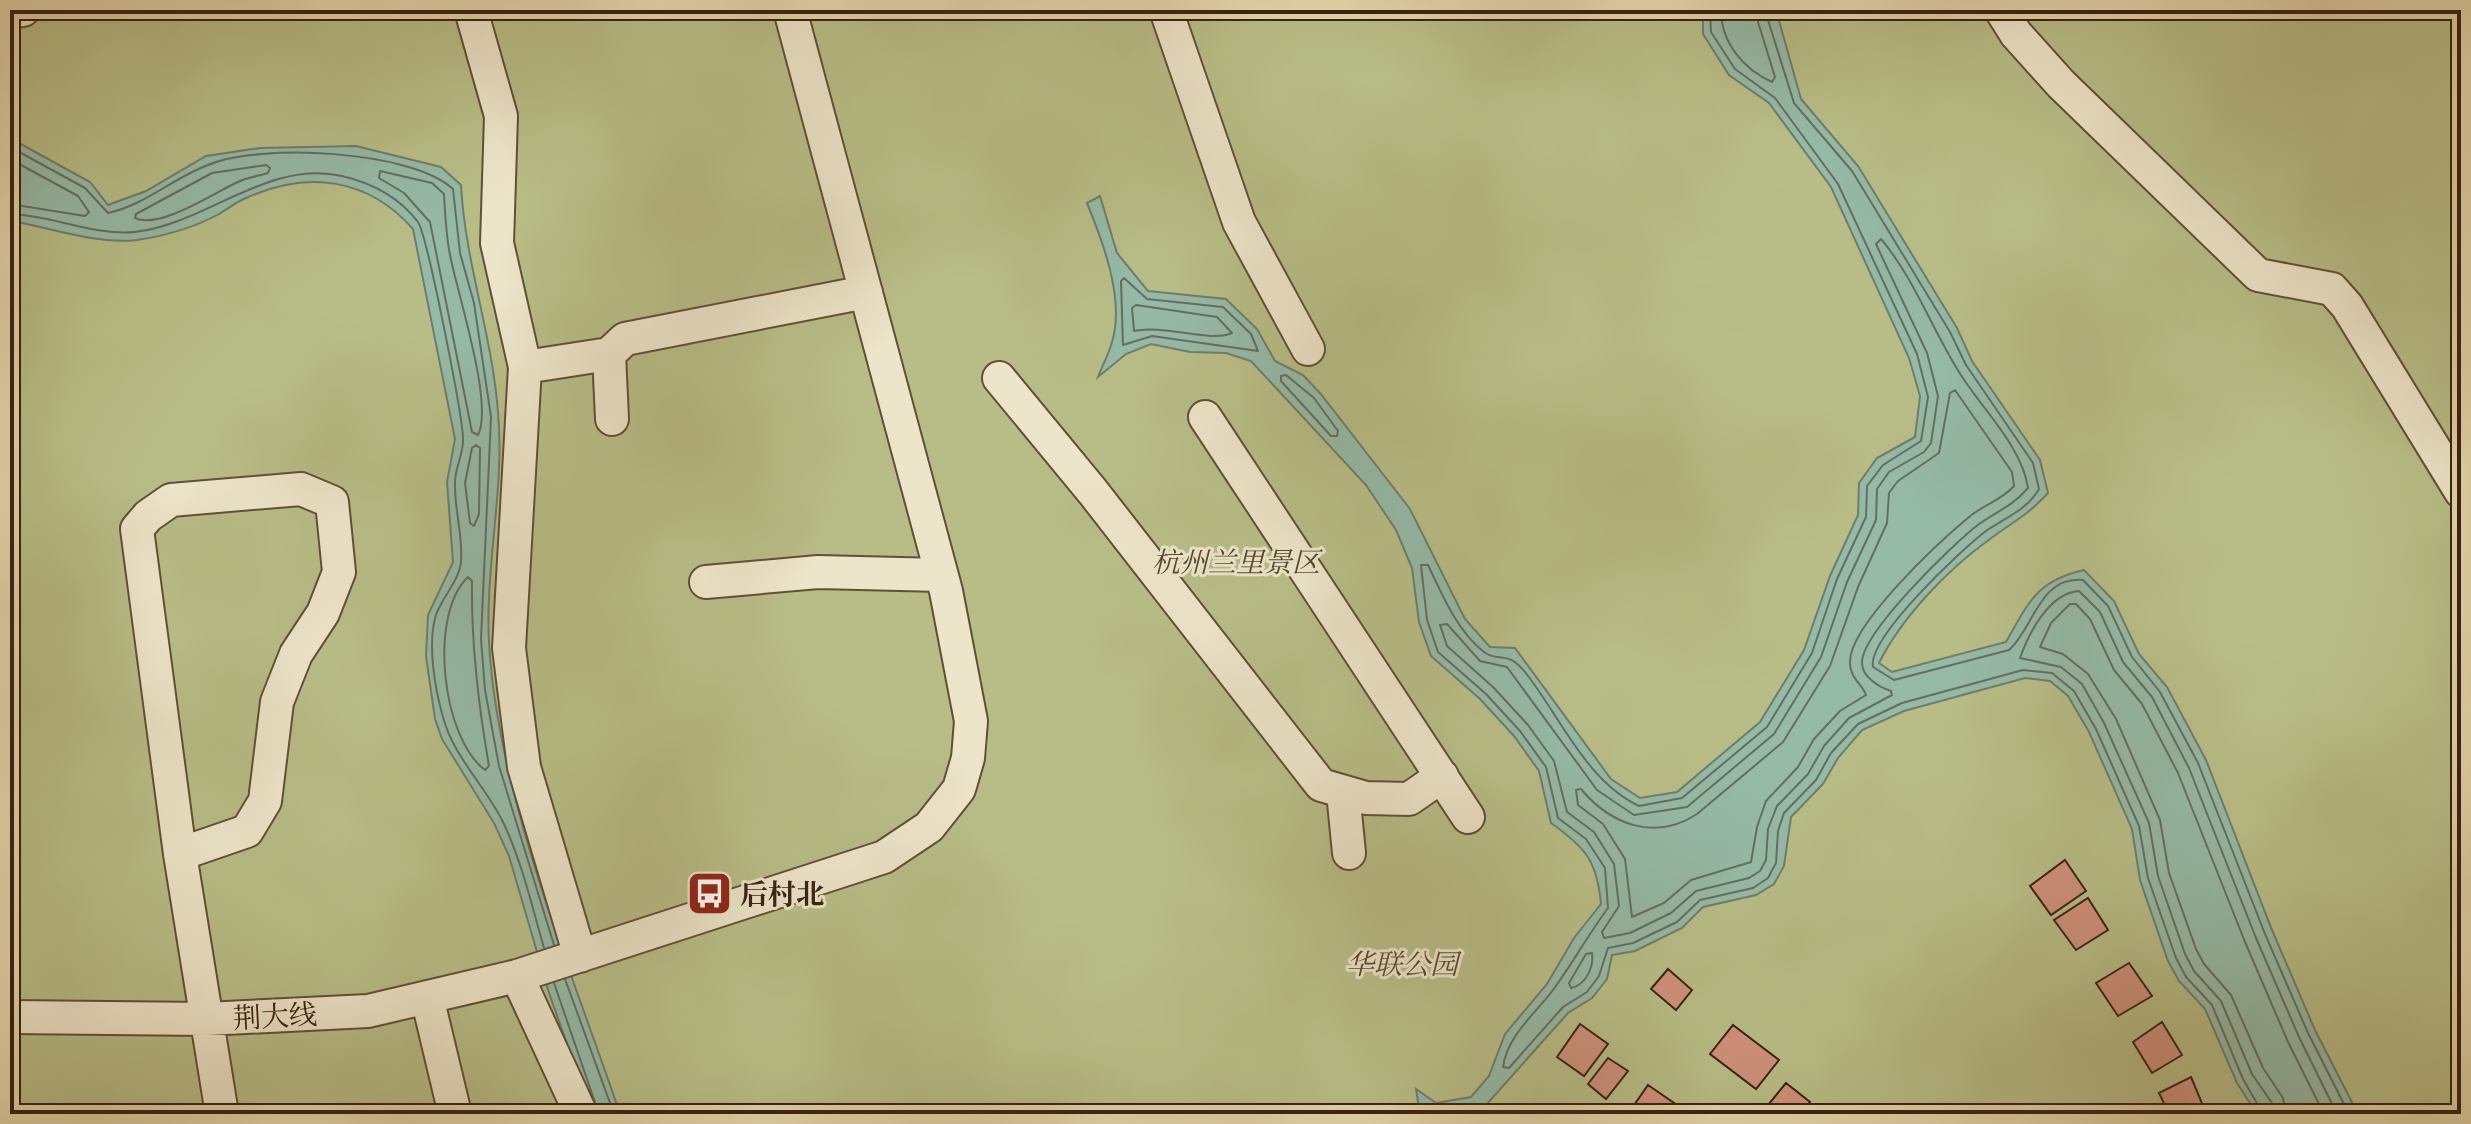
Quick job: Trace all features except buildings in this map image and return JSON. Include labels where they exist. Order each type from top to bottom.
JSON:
[{"type":"street","points":[[10,12],[23,10]]},
{"type":"street","points":[[471,10],[501,116],[497,243],[525,367],[509,648],[524,767],[580,956]]},
{"type":"street","name":"荆大线","points":[[10,1017],[206,1019],[368,1011],[526,974],[884,857],[929,827],[959,789],[968,758],[971,721],[941,575],[790,10]]},
{"type":"street","points":[[1166,10],[1239,222],[1308,349]]},
{"type":"street","points":[[2001,10],[2016,34],[2061,84],[2258,275],[2332,289],[2347,306],[2461,492]]},
{"type":"street","points":[[525,367],[609,354],[625,339],[866,292]]},
{"type":"street","points":[[609,354],[612,419]]},
{"type":"street","points":[[999,378],[1093,492],[1321,785],[1366,798],[1409,799],[1442,776]]},
{"type":"street","points":[[1205,417],[1468,817]]},
{"type":"street","points":[[180,854],[247,831],[265,801],[277,702],[296,654],[323,613],[339,572],[332,502],[323,495],[301,489],[171,500],[148,516],[137,529],[180,854],[222,1114]]},
{"type":"street","points":[[706,582],[818,572],[941,575]]},
{"type":"street","points":[[1343,792],[1349,853]]},
{"type":"street","points":[[526,974],[581,1114]]},
{"type":"street","points":[[427,997],[455,1114]]},
{"type":"green space","name":"杭州兰里景区","points":[[10,10],[2461,10],[2461,1114],[10,1114]]},
{"type":"water","points":[[1703,10],[1776,10],[1801,99],[1858,166],[1957,328],[1972,361],[2040,460],[2048,493],[1942,579],[1900,628],[1879,663],[1892,672],[2006,642],[2028,605],[2044,587],[2084,570],[2114,601],[2139,654],[2167,687],[2206,760],[2272,930],[2315,1030],[2358,1114],[2257,1114],[2237,1083],[2205,1009],[2179,981],[2168,961],[2140,880],[2132,829],[2089,732],[2068,696],[2050,681],[2025,678],[1904,711],[1862,730],[1838,758],[1823,784],[1791,817],[1784,866],[1774,884],[1756,895],[1703,907],[1682,928],[1635,951],[1612,955],[1607,979],[1592,998],[1568,1013],[1478,1114],[1420,1114],[1416,1089],[1436,1103],[1471,1097],[1489,1076],[1505,1034],[1547,984],[1574,938],[1601,904],[1593,866],[1581,848],[1551,823],[1539,771],[1514,736],[1480,699],[1431,656],[1419,622],[1412,568],[1396,530],[1366,485],[1251,361],[1226,353],[1190,352],[1151,344],[1126,354],[1098,377],[1112,342],[1116,308],[1110,271],[1087,203],[1100,196],[1117,253],[1148,291],[1226,299],[1257,329],[1275,361],[1303,375],[1320,393],[1410,509],[1465,619],[1490,647],[1515,648],[1611,779],[1640,798],[1677,792],[1760,722],[1804,650],[1830,576],[1858,515],[1859,483],[1877,458],[1915,437],[1920,396],[1909,358],[1831,187],[1769,103],[1729,75],[1703,34]]},
{"type":"water","points":[[10,138],[90,182],[108,205],[146,191],[206,156],[260,148],[356,146],[441,167],[461,185],[463,214],[498,412],[499,469],[489,642],[505,757],[556,933],[616,1102],[624,1114],[592,1114],[549,993],[509,856],[494,823],[442,739],[435,719],[426,656],[428,615],[453,562],[447,482],[455,439],[413,229],[377,199],[357,189],[314,182],[269,189],[200,223],[137,240],[90,238],[10,221]]},
{"type":"place","name":"后村北","points":[[709,894]]},
{"type":"park label","name":"华联公园","points":[[1402,964]]}]
